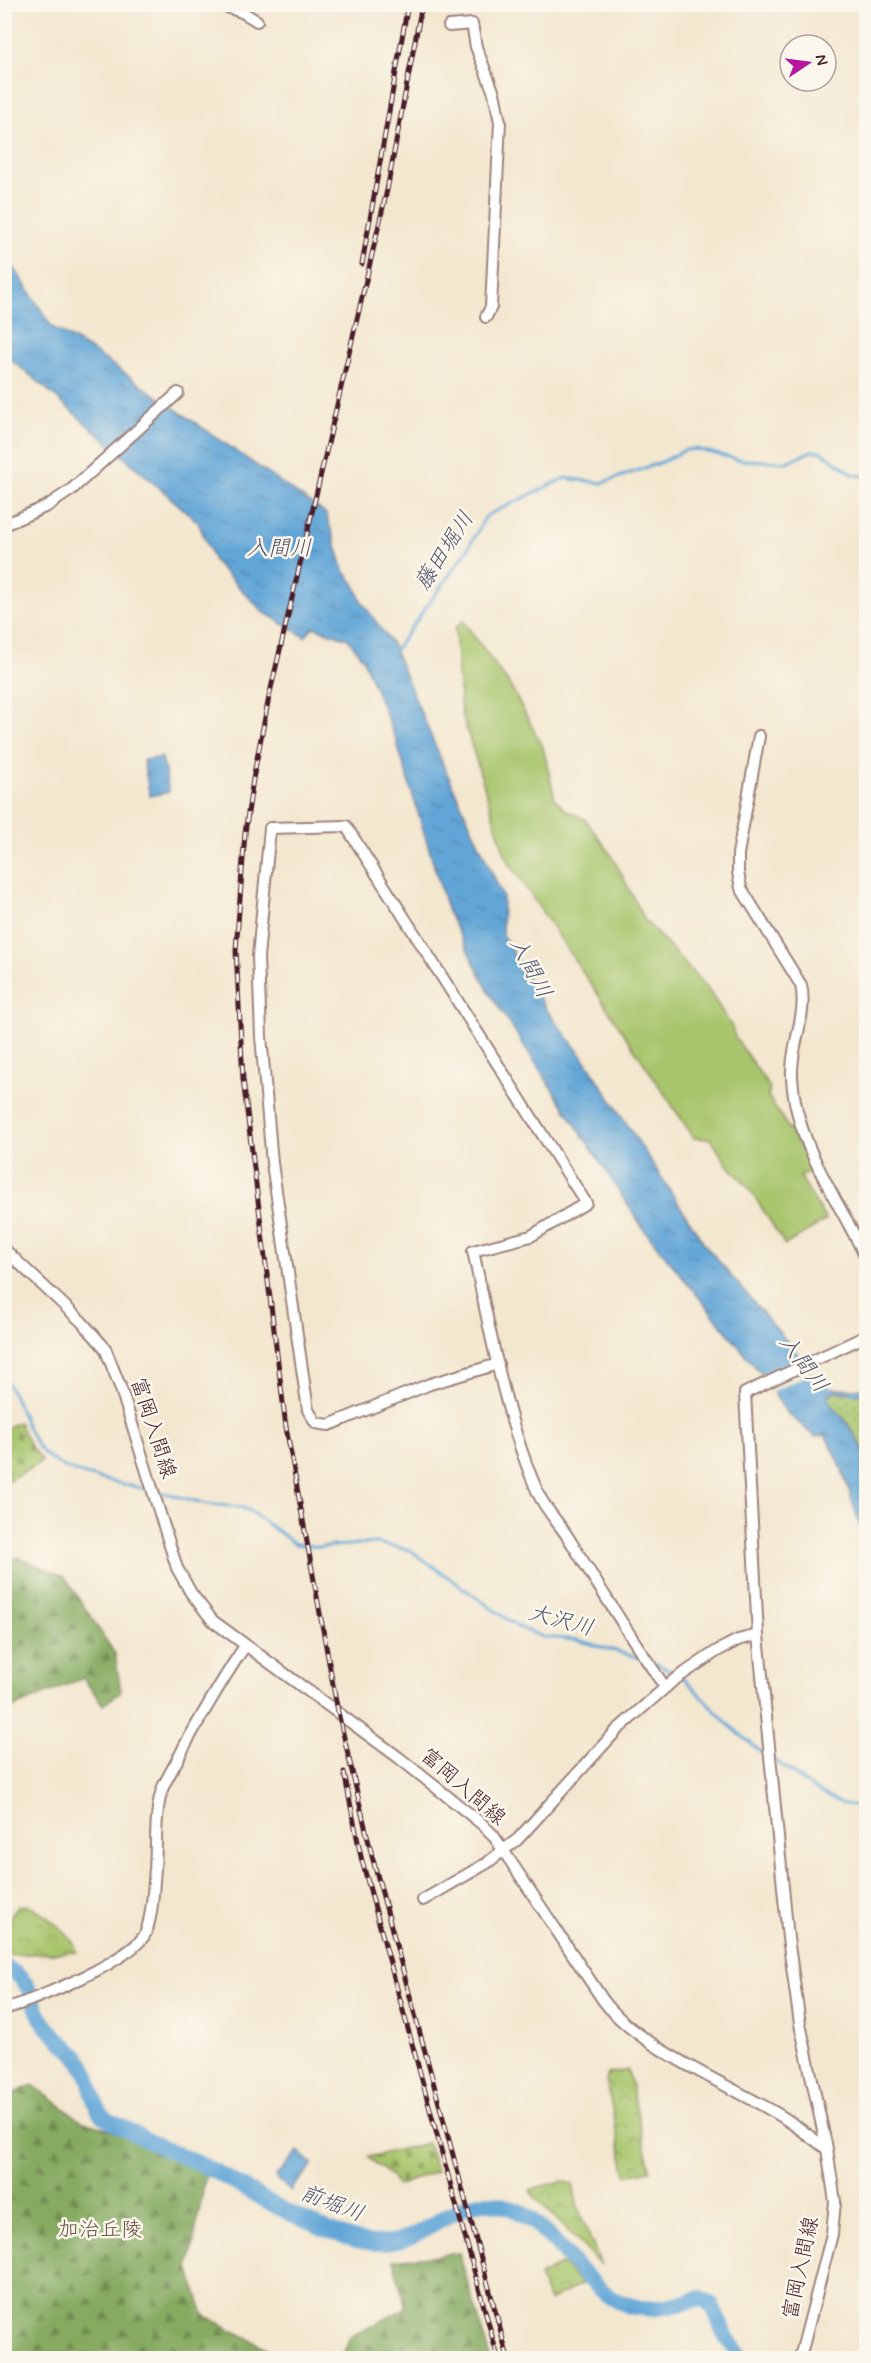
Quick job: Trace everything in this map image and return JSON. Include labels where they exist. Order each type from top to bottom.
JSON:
[{"type":"street","points":[[218,4],[242,12],[257,21]]},
{"type":"street","points":[[449,26],[472,24],[476,47],[500,116],[491,307],[486,317]]},
{"type":"street","points":[[4,525],[47,506],[71,490],[178,393]]},
{"type":"street","points":[[759,736],[738,854],[741,888],[801,986],[802,1002],[791,1072],[799,1113],[813,1156],[867,1258]]},
{"type":"street","points":[[498,1364],[430,1384],[329,1425],[316,1423],[308,1410],[272,1163],[261,1036],[259,940],[270,828],[346,826],[586,1203],[531,1236],[473,1251],[498,1364],[528,1466],[543,1503],[569,1539],[624,1629],[670,1684]]},
{"type":"street","name":"富岡入間線","points":[[4,1249],[82,1322],[105,1348],[121,1389],[177,1568],[191,1593],[213,1621],[398,1756],[482,1824],[493,1835],[614,2014],[664,2050],[782,2116],[827,2149],[835,2202],[832,2234],[800,2358]]},
{"type":"street","points":[[827,2149],[793,1979],[758,1635],[745,1394],[867,1336]]},
{"type":"street","points":[[423,1900],[504,1851],[533,1825],[617,1730],[688,1669],[728,1645],[758,1635]]},
{"type":"street","points":[[4,2009],[50,1992],[127,1953],[146,1932],[151,1906],[159,1808],[163,1788],[197,1724],[245,1646]]},
{"type":"green space","points":[[463,621],[509,684],[543,747],[555,799],[566,810],[585,819],[612,856],[645,920],[707,988],[731,1025],[735,1037],[770,1088],[768,1096],[808,1159],[813,1172],[800,1176],[826,1220],[785,1245],[749,1188],[726,1163],[711,1139],[694,1138],[506,858],[461,711],[455,628]]},
{"type":"green space","points":[[836,1391],[866,1396],[866,1454],[846,1421],[831,1405],[828,1394]]},
{"type":"green space","points":[[19,1422],[30,1446],[42,1460],[5,1484],[5,1428]]},
{"type":"green space","points":[[19,1557],[65,1577],[115,1654],[121,1692],[103,1705],[83,1678],[5,1711],[5,1563]]},
{"type":"green space","points":[[26,1905],[48,1918],[64,1932],[75,1945],[77,1952],[5,1955],[5,1922],[19,1906]]},
{"type":"green space","points":[[628,2070],[650,2170],[626,2175],[606,2080],[608,2074]]},
{"type":"green space","name":"加治丘陵","points":[[33,2085],[81,2121],[208,2162],[189,2268],[204,2315],[276,2353],[281,2358],[5,2358],[5,2097]]},
{"type":"green space","points":[[428,2143],[436,2171],[397,2186],[392,2177],[368,2157]]},
{"type":"green space","points":[[563,2181],[573,2185],[578,2208],[601,2265],[532,2194],[530,2189]]},
{"type":"green space","points":[[459,2253],[490,2358],[342,2358],[350,2337],[406,2308],[393,2260]]},
{"type":"green space","points":[[562,2264],[582,2284],[549,2301],[539,2276]]},
{"type":"water","name":"入間川","points":[[4,261],[13,266],[52,327],[91,350],[326,514],[344,571],[355,585],[362,602],[392,644],[503,897],[502,934],[546,1009],[586,1061],[706,1246],[818,1381],[828,1387],[866,1388],[866,1396],[836,1391],[828,1395],[831,1405],[846,1421],[866,1454],[866,1546],[844,1475],[825,1435],[815,1437],[786,1412],[762,1375],[645,1231],[489,992],[448,912],[396,740],[363,659],[348,639],[313,627],[305,637],[263,612],[214,561],[198,522],[5,355]]},
{"type":"water","points":[[162,757],[169,792],[150,796],[143,760]]},
{"type":"water","points":[[298,2151],[313,2164],[290,2191],[275,2177]]},
{"type":"pier","points":[[803,1356],[815,1371],[770,1393],[759,1376]]},
{"type":"waterway","points":[[4,234],[10,245],[6,254]]},
{"type":"waterway","name":"藤田堀川","points":[[393,653],[466,552],[486,516],[565,478],[602,483],[662,462],[685,450],[696,449],[740,460],[786,462],[812,451],[822,452],[853,474],[866,477]]},
{"type":"waterway","points":[[4,1378],[32,1437],[46,1455],[58,1464],[88,1476],[150,1490]]},
{"type":"waterway","name":"大沢川","points":[[157,1491],[207,1504],[240,1507],[250,1511],[295,1544],[319,1547],[376,1543],[410,1550],[518,1627],[543,1637],[577,1640],[643,1659]]},
{"type":"waterway","name":"大沢川","points":[[652,1662],[679,1674]]},
{"type":"waterway","name":"大沢川","points":[[684,1678],[730,1726],[766,1756]]},
{"type":"waterway","name":"大沢川","points":[[774,1760],[828,1797],[852,1806],[866,1808]]},
{"type":"waterway","name":"前堀川","points":[[4,1966],[27,1985],[45,2024],[82,2064],[100,2112],[108,2120],[214,2171],[297,2217],[360,2241],[381,2243],[408,2238],[449,2214],[478,2203],[495,2204],[513,2209],[541,2228],[587,2278],[612,2297],[626,2304],[641,2308],[657,2308],[701,2298],[712,2305],[725,2335],[741,2358]]},
{"type":"railway","points":[[362,264],[408,4]]},
{"type":"railway","points":[[422,4],[387,190],[269,697],[245,833],[236,950],[243,1079],[286,1427],[338,1712],[372,1856],[508,2358]]},
{"type":"railway","points":[[344,1772],[361,1857],[498,2358]]}]
